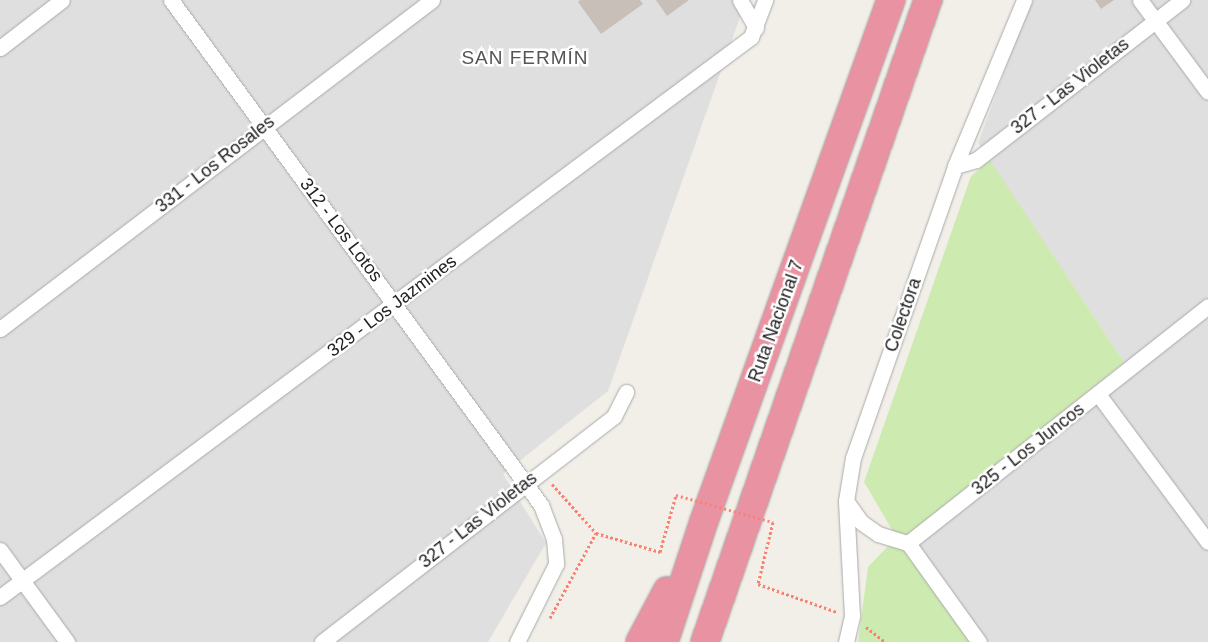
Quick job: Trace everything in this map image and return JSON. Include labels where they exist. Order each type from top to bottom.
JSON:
[{"type":"highway","name":"Ruta Nacional 7","points":[[664,642],[704,520],[891,0]]},
{"type":"highway","name":"Ruta Nacional 7","points":[[705,642],[928,0]]},
{"type":"highway","points":[[640,642],[704,520]]},
{"type":"street","points":[[0,48],[62,0]]},
{"type":"street","name":"312 - Los Lotos","points":[[171,0],[396,304],[541,505],[554,539],[556,564],[516,642]]},
{"type":"street","name":"331 - Los Rosales","points":[[0,329],[264,126],[432,0]]},
{"type":"street","points":[[740,0],[756,28]]},
{"type":"street","name":"329 - Los Jazmines","points":[[0,597],[396,304],[751,37],[765,0]]},
{"type":"street","name":"Colectora","points":[[846,642],[852,616],[846,501],[853,458],[956,166],[1024,0]]},
{"type":"street","points":[[1140,0],[1208,92]]},
{"type":"street","name":"327 - Las Violetas","points":[[956,166],[976,160],[1182,0]]},
{"type":"street","name":"325 - Los Juncos","points":[[908,543],[1208,306]]},
{"type":"street","name":"327 - Las Violetas","points":[[322,642],[526,482],[614,416],[626,392]]},
{"type":"street","points":[[1098,394],[1208,542]]},
{"type":"street","points":[[846,501],[861,522],[878,534],[908,543],[979,642]]},
{"type":"street","points":[[0,550],[67,642]]},
{"type":"path","points":[[540,472],[596,533],[660,552],[676,495],[773,522],[758,584],[810,604],[852,616],[886,642]]},
{"type":"path","points":[[546,625],[596,533]]},
{"type":"shaded area","points":[[0,0],[746,0],[608,391],[503,474],[546,543],[488,642],[0,642]]},
{"type":"shaded area","points":[[1031,0],[1208,0],[1208,642],[973,642],[899,542],[1124,362],[978,143]]},
{"type":"green space","points":[[990,160],[1124,362],[899,542],[864,482],[971,176]]},
{"type":"green space","points":[[899,542],[973,642],[858,642],[868,567],[887,547]]},
{"type":"building","points":[[580,0],[640,0],[643,4],[601,34],[578,2]]},
{"type":"building","points":[[656,0],[689,0],[667,16]]},
{"type":"building","points":[[1095,0],[1114,0],[1101,9]]},
{"type":"district","name":"SAN FERMÍN","points":[[525,58]]}]
